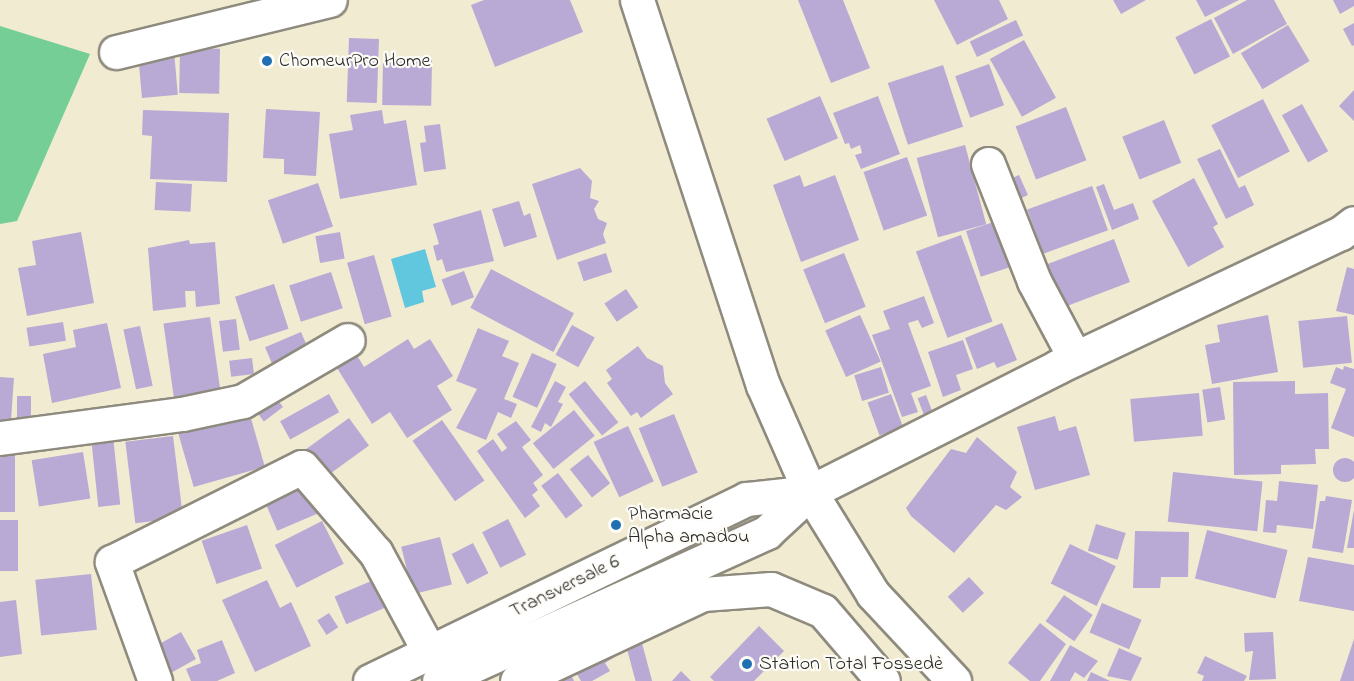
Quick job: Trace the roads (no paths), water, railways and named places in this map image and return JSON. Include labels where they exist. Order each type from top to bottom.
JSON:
[{"type":"street","points":[[116,52],[330,0]]},
{"type":"street","points":[[637,0],[763,385],[810,492],[873,594],[954,681]]},
{"type":"street","points":[[988,164],[1034,281],[1075,358]]},
{"type":"street","points":[[810,492],[1075,358],[1350,232]]},
{"type":"street","points":[[0,438],[182,414],[243,401],[348,340]]},
{"type":"street","points":[[155,681],[112,562],[302,467],[376,553],[434,667]]},
{"type":"street","name":"Transversale 6","points":[[370,681],[434,667],[746,499],[810,492]]},
{"type":"street","points":[[517,681],[703,594],[771,589],[824,611],[883,681]]},
{"type":"water","points":[[425,249],[436,287],[422,291],[424,302],[405,308],[391,259]]},
{"type":"place","name":"ChomeurPro Home","points":[[267,61]]},
{"type":"place","name":"Pharmacie Alpha amadou","points":[[616,525]]},
{"type":"place","name":"Station Total Fossedè","points":[[747,664]]}]
